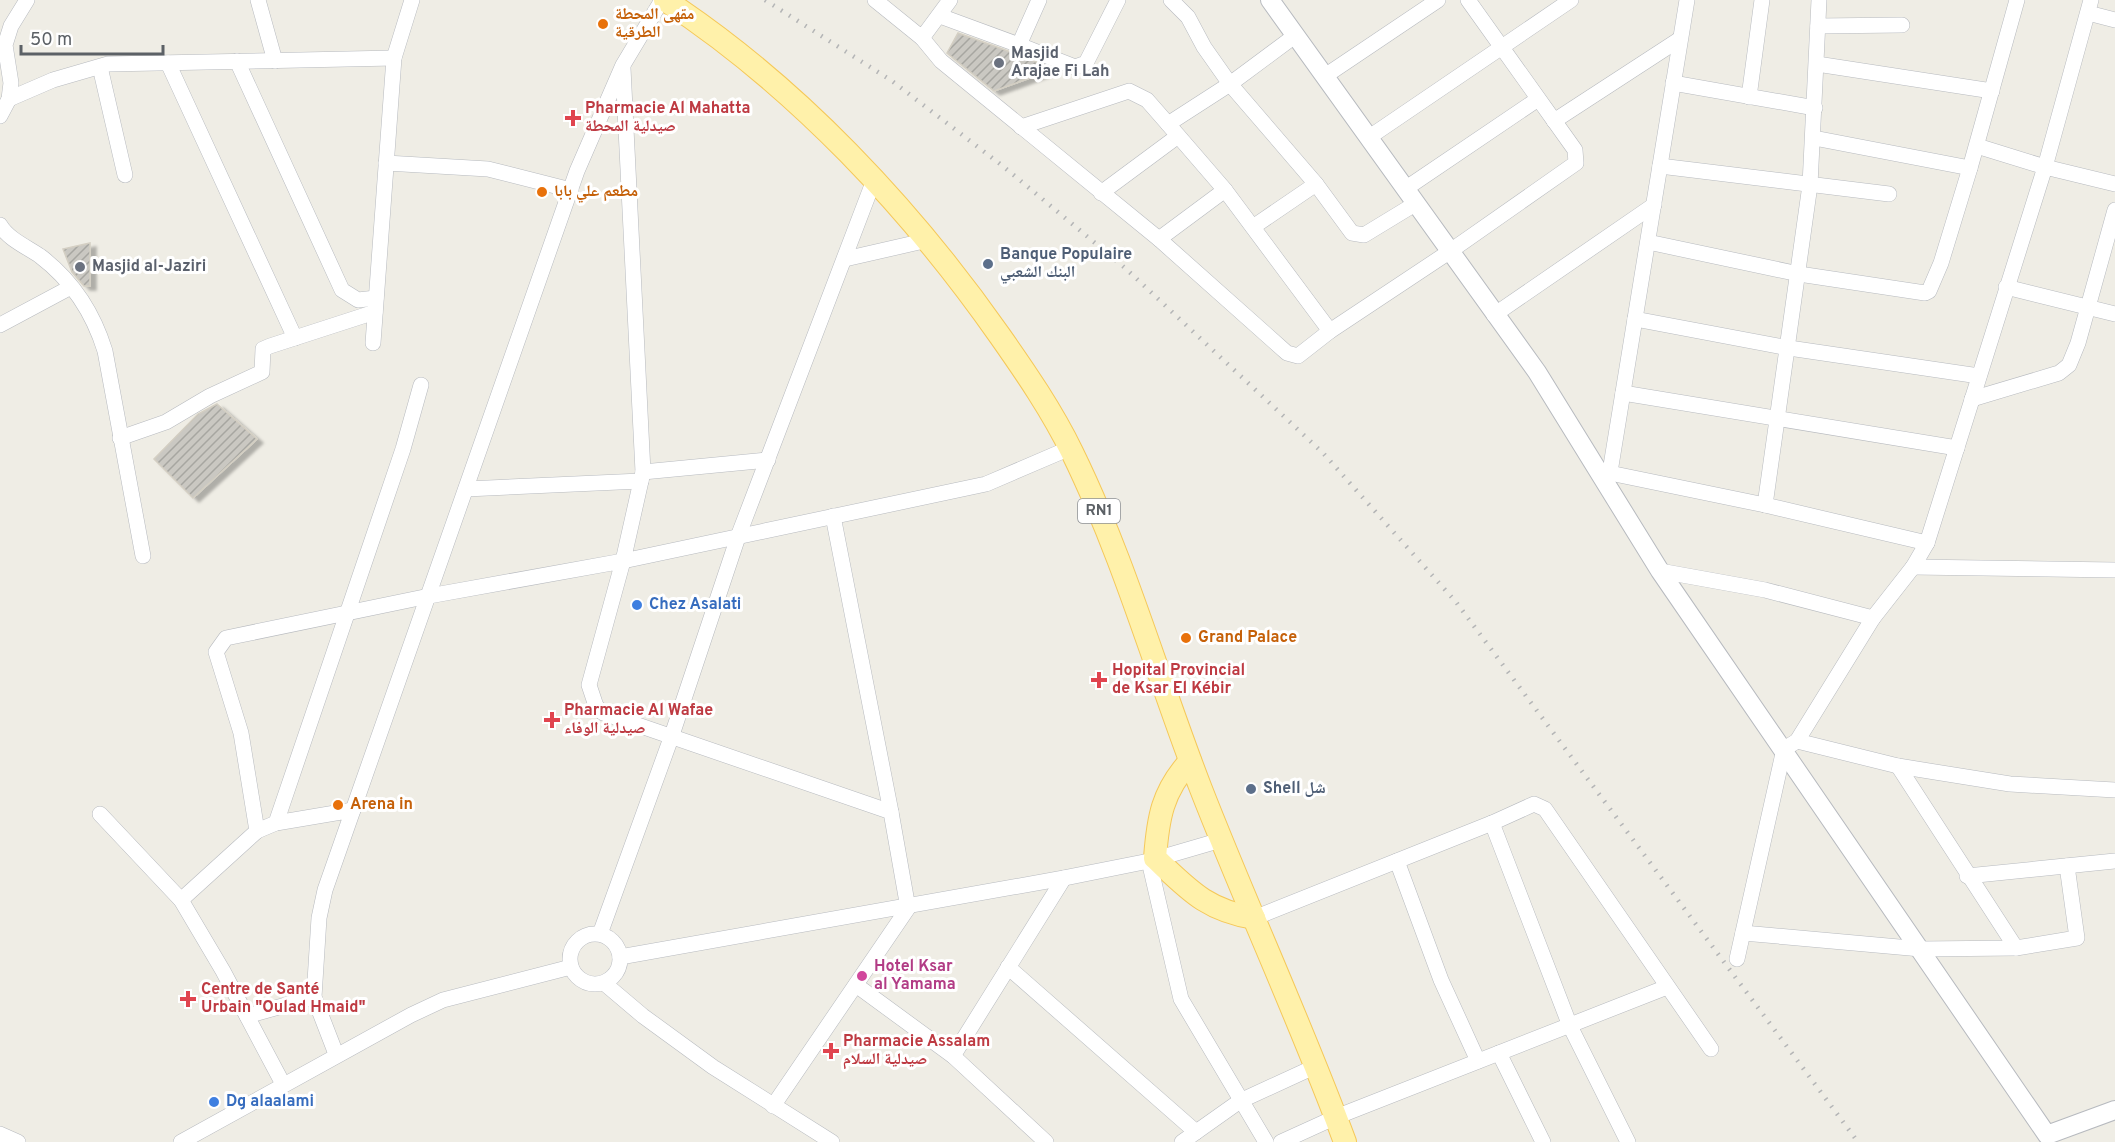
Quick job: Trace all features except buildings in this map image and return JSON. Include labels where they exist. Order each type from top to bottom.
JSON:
[{"type":"main road","name":"RN1","points":[[664,0],[766,78],[838,142],[928,240],[1022,367],[1070,448],[1126,577],[1190,761],[1345,1142]]},
{"type":"main road","points":[[1190,761],[1167,791],[1159,819],[1152,860],[1210,905],[1228,914],[1254,918]]},
{"type":"street","points":[[0,116],[9,99],[11,83],[5,45],[10,26],[27,0]]},
{"type":"street","points":[[258,0],[275,61]]},
{"type":"street","points":[[373,343],[394,58],[412,0]]},
{"type":"street","points":[[336,1054],[314,997],[319,918],[325,890],[571,190],[622,65],[664,0]]},
{"type":"street","points":[[875,0],[922,38],[941,61],[1160,239],[1292,357],[1305,352],[1330,331],[1449,252],[1576,163],[1575,150],[1468,0]]},
{"type":"street","points":[[922,38],[950,0]]},
{"type":"street","points":[[1019,45],[1039,0]]},
{"type":"street","points":[[940,16],[1075,67],[1086,63],[1118,0]]},
{"type":"street","points":[[1171,0],[1194,25],[1204,47],[1230,84],[1316,184],[1348,228],[1357,235],[1364,235],[1416,204]]},
{"type":"street","points":[[1325,76],[1438,0]]},
{"type":"street","points":[[1368,138],[1571,0]]},
{"type":"street","points":[[1604,471],[1623,393],[1687,0]]},
{"type":"street","points":[[1749,97],[1762,0]]},
{"type":"street","points":[[1765,505],[1789,348],[1810,185],[1819,0]]},
{"type":"street","points":[[1647,242],[1799,274],[1925,293],[1929,291],[1941,263],[1977,146],[2017,0]]},
{"type":"street","points":[[1274,1],[1604,471],[1660,571],[1791,745],[1921,949],[2049,1139],[2115,1110]]},
{"type":"street","points":[[1737,958],[1791,745],[1873,618],[1913,567],[1927,543],[2045,167],[2089,7],[2115,20]]},
{"type":"street","points":[[1818,26],[1902,25]]},
{"type":"street","points":[[1168,124],[1230,84],[1296,35]]},
{"type":"street","points":[[1554,121],[1680,39]]},
{"type":"street","points":[[9,99],[53,80],[100,67],[168,63],[394,58]]},
{"type":"street","points":[[237,62],[342,290],[358,300],[376,305]]},
{"type":"street","points":[[168,63],[295,338]]},
{"type":"street","points":[[1817,64],[1992,91]]},
{"type":"street","points":[[622,65],[642,477],[623,561],[589,685],[591,696],[603,713],[891,812]]},
{"type":"street","points":[[100,67],[125,175]]},
{"type":"street","points":[[1673,83],[1815,108]]},
{"type":"street","points":[[1021,127],[1129,91],[1138,93],[1147,100],[1225,190],[1330,331]]},
{"type":"street","points":[[1404,189],[1538,99]]},
{"type":"street","points":[[1101,192],[1178,136]]},
{"type":"street","points":[[1814,138],[1970,168]]},
{"type":"street","points":[[1977,146],[2045,167],[2115,184]]},
{"type":"street","points":[[386,163],[488,169],[571,190]]},
{"type":"street","points":[[1660,166],[1889,194]]},
{"type":"street","points":[[600,934],[671,738],[740,534],[874,180]]},
{"type":"street","points":[[1253,227],[1316,184]]},
{"type":"street","points":[[1160,239],[1225,190]]},
{"type":"street","points":[[1494,315],[1654,205]]},
{"type":"street","points":[[1972,399],[2059,373],[2069,365],[2088,308],[2115,210]]},
{"type":"street","points":[[0,225],[56,269],[95,320],[105,351],[143,556]]},
{"type":"street","points":[[845,259],[928,240]]},
{"type":"street","points":[[0,326],[71,287]]},
{"type":"street","points":[[2006,287],[2115,314]]},
{"type":"street","points":[[120,438],[166,422],[210,396],[262,372],[263,349],[376,305]]},
{"type":"street","points":[[1635,319],[1789,348],[1979,376]]},
{"type":"street","points":[[276,823],[403,449],[422,385]]},
{"type":"street","points":[[1623,393],[1957,448]]},
{"type":"street","points":[[257,831],[241,733],[218,658],[218,647],[226,638],[429,596],[623,561],[740,534],[1001,480],[1070,448]]},
{"type":"street","points":[[466,489],[642,477],[768,460]]},
{"type":"street","points":[[1604,471],[1765,505],[1927,543]]},
{"type":"street","points":[[773,1106],[908,908],[833,516]]},
{"type":"street","points":[[1913,567],[2115,570]]},
{"type":"street","points":[[1660,571],[1765,590],[1873,618]]},
{"type":"street","points":[[1791,745],[1898,766],[2010,784],[2115,790]]},
{"type":"street","points":[[1898,766],[1967,876],[2016,948]]},
{"type":"street","points":[[1254,918],[1534,804],[1545,809],[1711,1049]]},
{"type":"street","points":[[181,900],[257,831],[276,823],[353,810]]},
{"type":"street","points":[[100,814],[181,900],[284,1084]]},
{"type":"street","points":[[1492,823],[1570,1026],[1628,1142]]},
{"type":"street","points":[[621,957],[908,908],[1064,878],[1152,860],[1221,840]]},
{"type":"street","points":[[1152,860],[1181,999],[1266,1142]]},
{"type":"street","points":[[1398,861],[1441,980],[1478,1061]]},
{"type":"street","points":[[1967,876],[2115,861]]},
{"type":"street","points":[[1743,933],[1921,949],[2016,948],[2077,938],[2067,866]]},
{"type":"street","points":[[953,1056],[1064,878]]},
{"type":"street","points":[[604,983],[616,973],[621,957],[617,947],[610,939],[600,934],[583,937],[576,943],[570,959],[571,967],[584,982],[604,983],[660,1029],[773,1106],[832,1142]]},
{"type":"street","points":[[181,1142],[336,1054],[443,1000],[571,967]]},
{"type":"street","points":[[1008,967],[1196,1132]]},
{"type":"street","points":[[855,985],[953,1056],[1047,1142]]},
{"type":"street","points":[[1281,1142],[1336,1117],[1667,987]]},
{"type":"street","points":[[247,1016],[314,997]]},
{"type":"street","points":[[1499,1053],[1543,1142]]},
{"type":"street","points":[[1182,1142],[1240,1101],[1314,1067]]},
{"type":"street","points":[[0,1134],[18,1142]]},
{"type":"railway","points":[[765,0],[892,81],[1004,167],[1125,268],[1323,453],[1456,602],[1858,1142]]},
{"type":"place","name":"مقهى المحطة الطرقية","points":[[603,24]]},
{"type":"place","name":"Masjid Arajae Fi Lah","points":[[999,63]]},
{"type":"place","name":"Pharmacie Al Mahatta صيدلية المحطة","points":[[573,118]]},
{"type":"place","name":"مطعم علي بابا","points":[[542,192]]},
{"type":"place","name":"Banque Populaire البنك الشعبي","points":[[988,264]]},
{"type":"place","name":"Masjid al-Jaziri","points":[[80,267]]},
{"type":"place","name":"Chez Asalati","points":[[637,605]]},
{"type":"place","name":"Grand Palace","points":[[1186,638]]},
{"type":"place","name":"Hopital Provincial de Ksar El Kébir","points":[[1099,680]]},
{"type":"place","name":"Pharmacie Al Wafae صيدلية الوفاء","points":[[552,720]]},
{"type":"place","name":"Shell شل","points":[[1251,789]]},
{"type":"place","name":"Arena in","points":[[338,805]]},
{"type":"place","name":"Hotel Ksar al Yamama","points":[[862,976]]},
{"type":"place","name":"Centre de Santé Urbain \"Oulad Hmaid\"","points":[[188,999]]},
{"type":"place","name":"Pharmacie Assalam صيدلية السلام","points":[[831,1051]]},
{"type":"place","name":"Dg alaalami","points":[[214,1102]]}]
